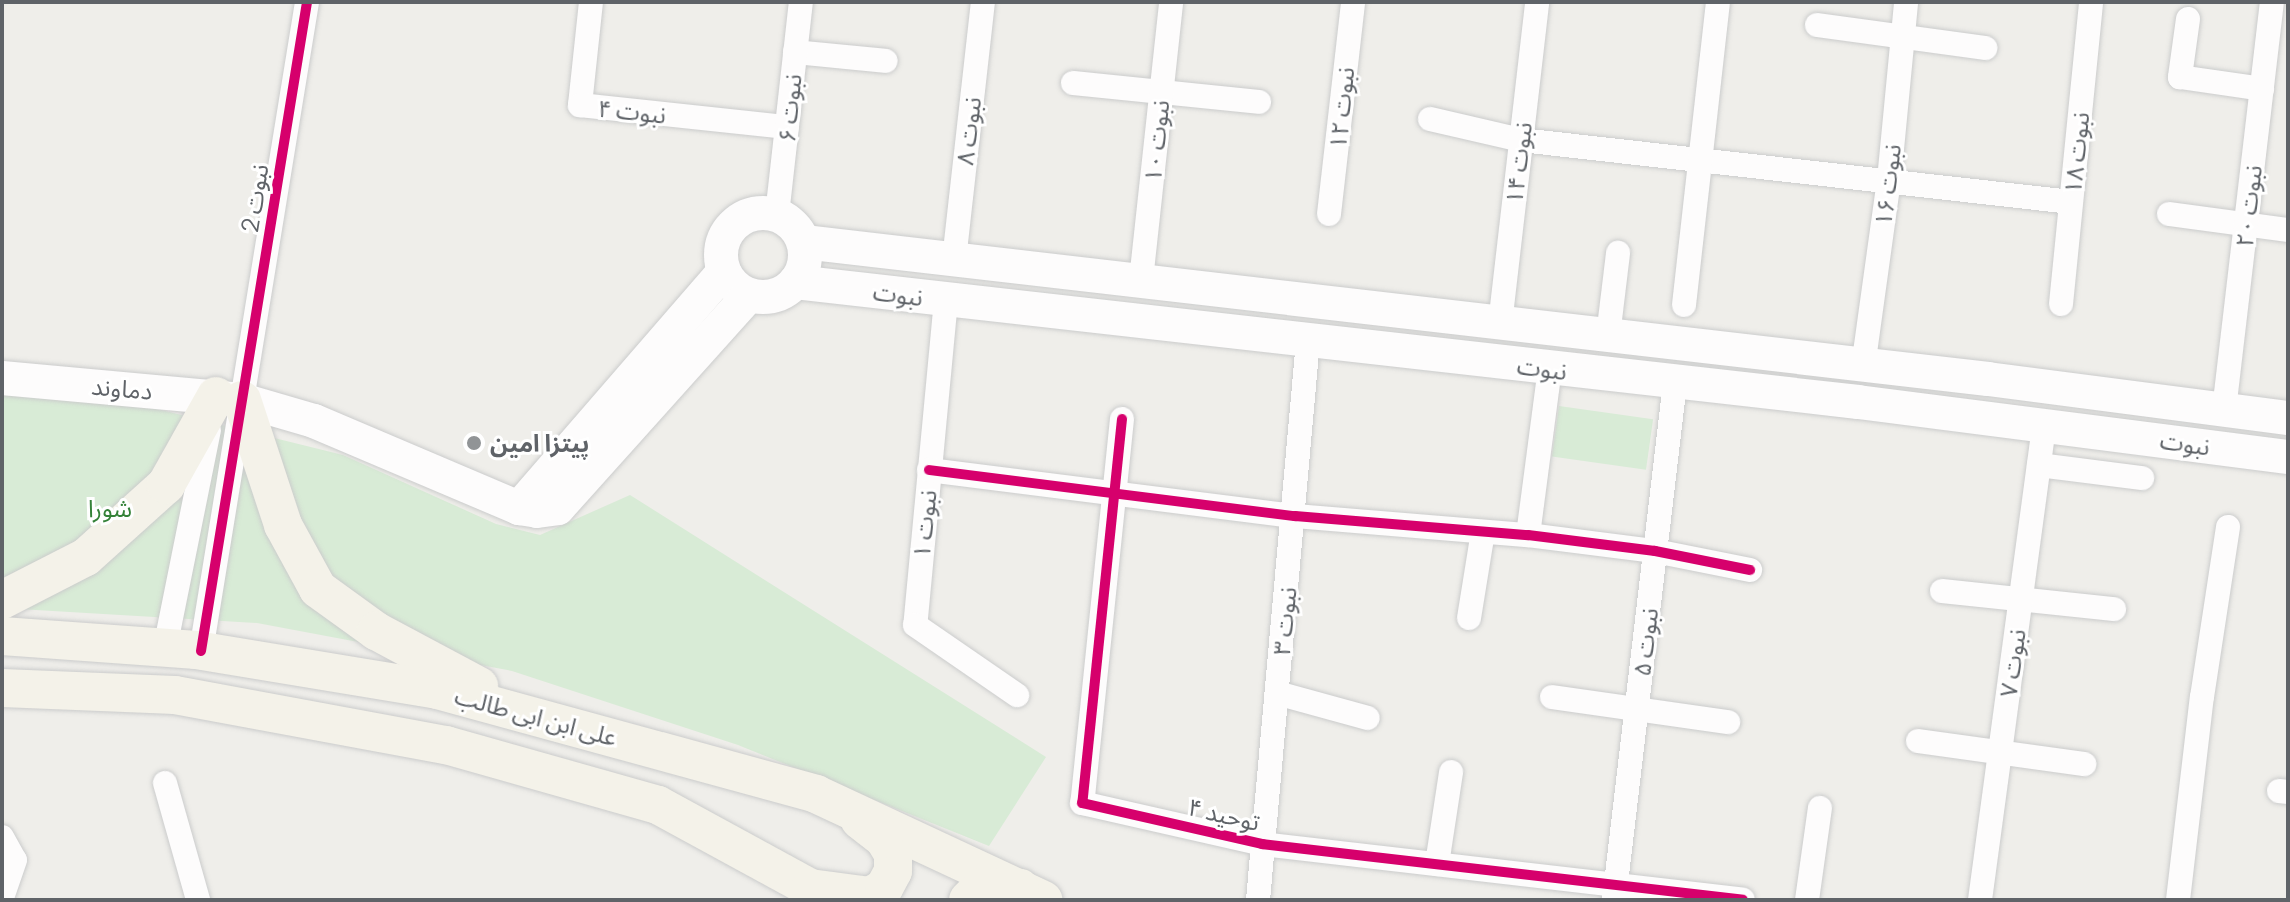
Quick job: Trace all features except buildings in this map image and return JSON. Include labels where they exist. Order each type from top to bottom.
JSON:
[{"type":"main road","points":[[777,215],[794,226],[804,242],[805,261],[795,282],[775,296],[749,295],[732,285],[724,271],[720,255],[724,239],[733,225],[747,216],[777,215]]},
{"type":"main road","name":"نبوت","points":[[804,242],[1863,367],[1988,379],[2288,418]]},
{"type":"main road","points":[[519,508],[724,271]]},
{"type":"main road","points":[[1137,320],[1141,280]]},
{"type":"main road","name":"نبوت","points":[[795,282],[1858,402],[2288,457]]},
{"type":"main road","points":[[229,398],[314,421],[519,508],[537,511],[558,508],[749,295]]},
{"type":"main road","points":[[1858,402],[1863,367]]},
{"type":"main road","name":"دماوند","points":[[2,378],[229,398]]},
{"type":"main road","points":[[2,600],[86,557],[166,485],[229,398]]},
{"type":"main road","points":[[229,398],[283,525],[318,589],[376,631],[534,716]]},
{"type":"main road","name":"علی ابن ابی طالب","points":[[2,636],[183,650],[437,690],[816,794],[1032,894]]},
{"type":"main road","points":[[2,688],[175,695],[446,745],[658,805],[821,894],[870,896],[884,888],[893,871],[893,854],[884,839],[840,804]]},
{"type":"main road","points":[[968,900],[981,887],[1032,894]]},
{"type":"street","name":"نبوت 2","points":[[229,398],[307,2]]},
{"type":"street","name":"نبوت ۴","points":[[591,2],[580,105],[787,127]]},
{"type":"street","name":"نبوت ۶","points":[[777,215],[801,2]]},
{"type":"street","name":"نبوت ۸","points":[[954,260],[983,2]]},
{"type":"street","name":"نبوت ۱۰","points":[[1141,280],[1171,2]]},
{"type":"street","name":"نبوت ۱۲","points":[[1329,214],[1353,2]]},
{"type":"street","name":"نبوت ۱۴","points":[[1500,324],[1537,2]]},
{"type":"street","points":[[1684,305],[1718,2]]},
{"type":"street","name":"نبوت ۱۶","points":[[1863,367],[1889,180],[1906,2]]},
{"type":"street","name":"نبوت ۱۸","points":[[2061,304],[2091,2]]},
{"type":"street","name":"نبوت ۲۰","points":[[2224,410],[2262,89],[2276,65],[2272,2]]},
{"type":"street","points":[[2188,19],[2180,77],[2262,89]]},
{"type":"street","points":[[1817,25],[1985,48]]},
{"type":"street","points":[[795,52],[886,61]]},
{"type":"street","points":[[1073,83],[1259,102]]},
{"type":"street","points":[[1430,119],[1521,140],[2071,202]]},
{"type":"street","points":[[2169,214],[2288,230]]},
{"type":"street","points":[[1608,336],[1618,253]]},
{"type":"street","name":"نبوت ۱","points":[[946,300],[915,625],[1017,695]]},
{"type":"street","name":"نبوت ۳","points":[[1258,900],[1295,516],[1308,341]]},
{"type":"street","points":[[1528,535],[1550,369]]},
{"type":"street","name":"نبوت ۵","points":[[1615,893],[1675,383]]},
{"type":"street","points":[[183,650],[229,398]]},
{"type":"street","points":[[183,650],[229,398]]},
{"type":"street","name":"توحید ۴","points":[[1122,419],[1082,803],[1262,844],[1437,864],[1615,893],[1743,900]]},
{"type":"street","name":"نبوت ۷","points":[[1980,900],[2044,425]]},
{"type":"street","points":[[2039,465],[2142,478]]},
{"type":"street","points":[[929,470],[1295,516],[1528,535],[1655,551],[1750,570]]},
{"type":"street","points":[[2178,900],[2202,697],[2228,527]]},
{"type":"street","points":[[1469,618],[1483,532]]},
{"type":"street","points":[[1942,591],[2114,609]]},
{"type":"street","points":[[1277,693],[1368,718]]},
{"type":"street","points":[[1552,697],[1636,712],[1728,722]]},
{"type":"street","points":[[1918,741],[2084,764]]},
{"type":"street","points":[[1437,864],[1451,772]]},
{"type":"street","points":[[165,783],[198,900]]},
{"type":"street","points":[[1807,900],[1820,808]]},
{"type":"street","points":[[2,837],[15,860],[2,897]]},
{"type":"green space","name":"شورا","points":[[2,395],[137,404],[343,455],[496,524],[540,535],[630,495],[1046,757],[989,846],[738,745],[512,671],[257,623],[2,608]]},
{"type":"green space","points":[[1559,406],[1653,419],[1646,470],[1552,457]]},
{"type":"cycle path","points":[[201,651],[307,2]]},
{"type":"cycle path","points":[[1122,419],[1082,803],[1262,844],[1743,900]]},
{"type":"cycle path","points":[[929,470],[1295,516],[1528,535],[1655,551],[1750,570]]},
{"type":"place","name":"پیتزا امین","points":[[474,443]]}]
